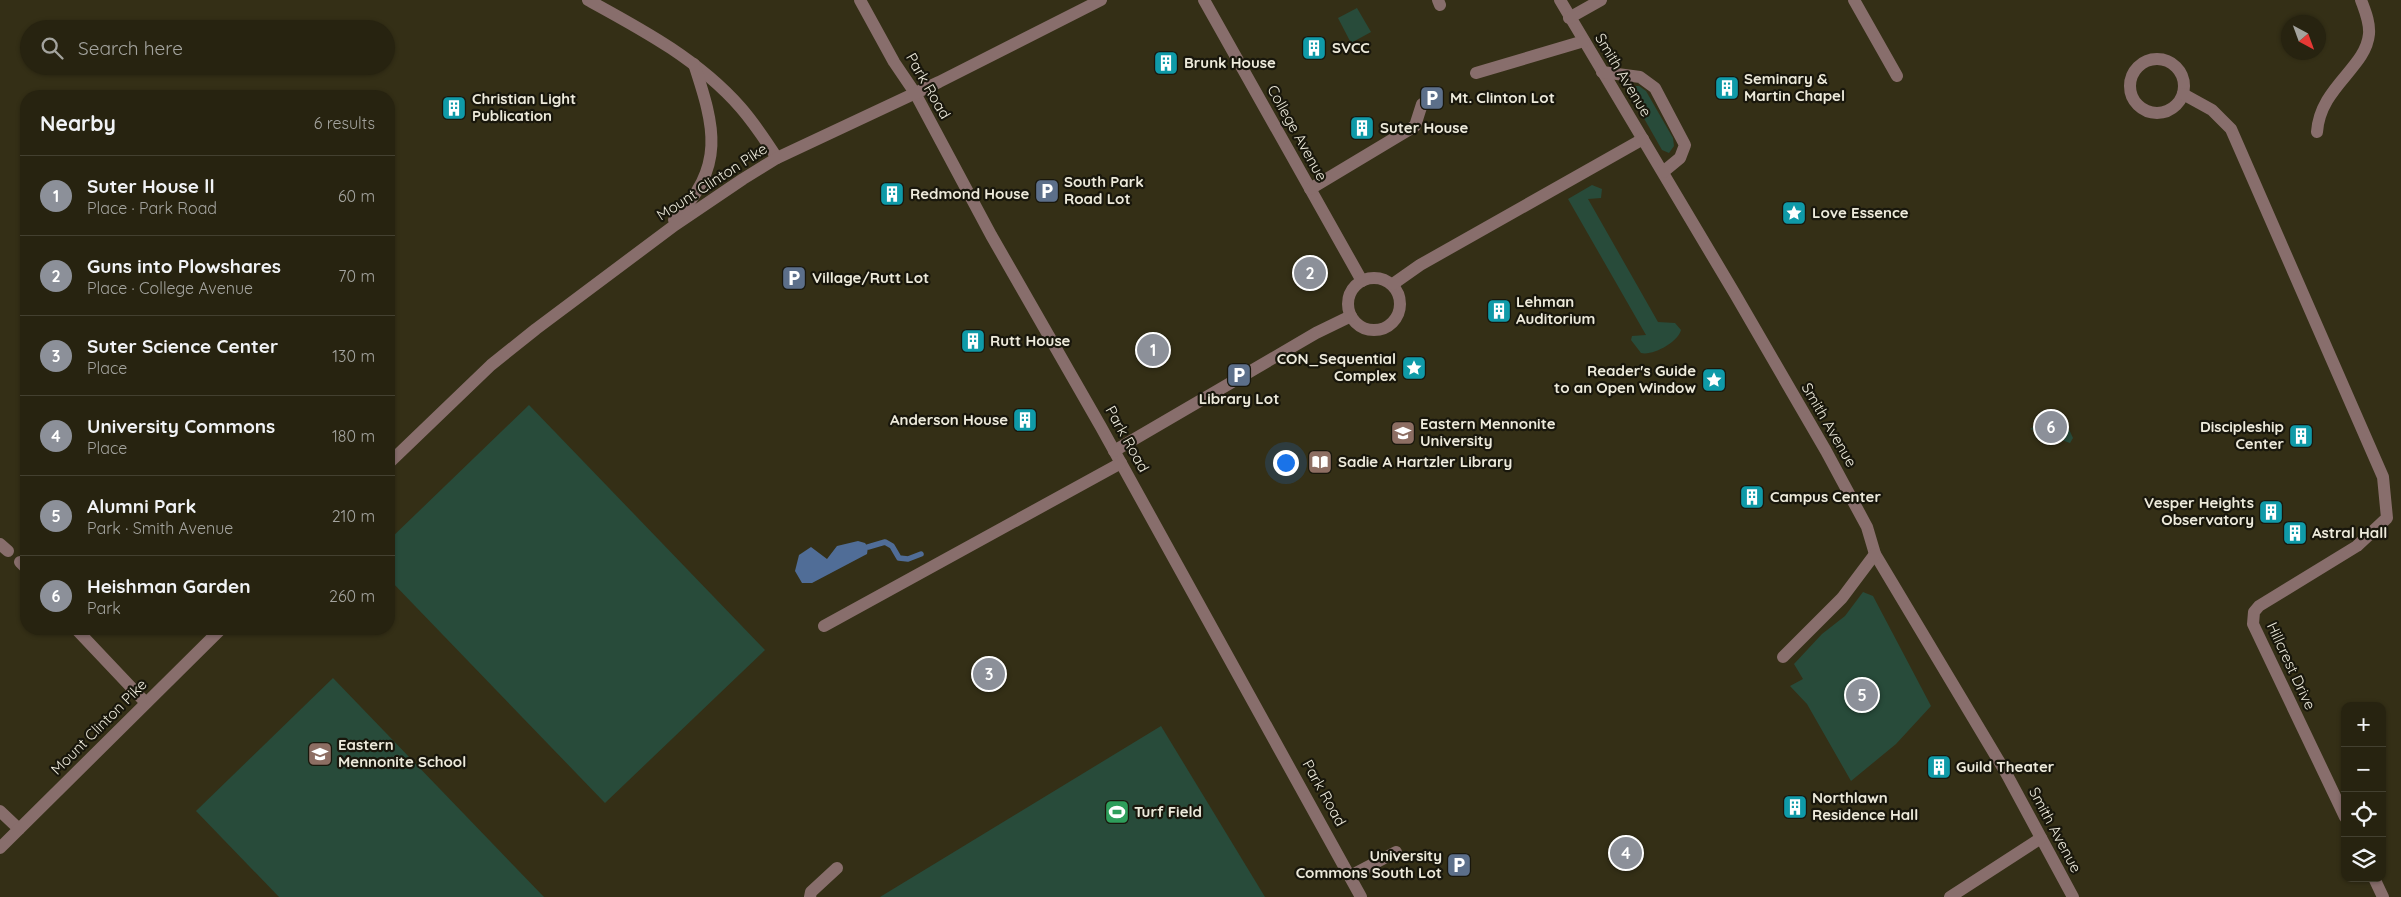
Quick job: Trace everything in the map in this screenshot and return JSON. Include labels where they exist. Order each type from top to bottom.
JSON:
[{"type":"street","points":[[588,0],[652,34],[694,64],[742,109],[777,158]]},
{"type":"street","name":"Park Road","points":[[860,0],[894,62],[915,93],[991,235],[1121,463],[1361,897]]},
{"type":"street","name":"Mount Clinton Pike","points":[[395,457],[492,365],[565,306],[658,238],[777,158],[915,93],[1101,0]]},
{"type":"street","name":"College Avenue","points":[[1204,0],[1362,281]]},
{"type":"street","name":"Smith Avenue","points":[[1560,0],[1664,172],[1826,451],[1867,527],[1875,554],[2006,774],[2072,897]]},
{"type":"street","points":[[1570,18],[1601,0]]},
{"type":"street","points":[[1854,0],[1897,76]]},
{"type":"street","points":[[2317,132],[2322,108],[2327,98],[2365,48],[2369,34],[2368,20],[2361,0]]},
{"type":"street","points":[[1476,72],[1584,41]]},
{"type":"street","points":[[2160,59],[2177,68],[2182,75],[2183,94],[2179,101],[2166,111],[2150,112],[2136,102],[2132,95],[2132,78],[2143,64],[2151,60],[2160,59]]},
{"type":"street","points":[[658,238],[693,196],[703,180],[712,153],[712,127],[709,112],[694,64]]},
{"type":"street","points":[[1602,72],[1640,77],[1655,88],[1685,145],[1680,158],[1664,172]]},
{"type":"street","name":"Hillcrest Drive","points":[[2183,94],[2212,110],[2231,129],[2382,477],[2387,518],[2357,546],[2259,606],[2254,612],[2252,621],[2341,809]]},
{"type":"street","points":[[1310,189],[1415,126],[1422,104]]},
{"type":"street","points":[[1392,284],[1420,264],[1643,139]]},
{"type":"street","points":[[1378,278],[1392,284],[1400,299],[1398,315],[1388,327],[1370,331],[1362,328],[1351,316],[1348,300],[1350,293],[1362,281],[1378,278]]},
{"type":"street","points":[[1114,451],[1316,333],[1351,316]]},
{"type":"street","points":[[824,626],[1121,463]]},
{"type":"street","points":[[1782,657],[1842,598],[1875,554]]},
{"type":"street","points":[[82,635],[146,703]]},
{"type":"street","name":"Mount Clinton Pike","points":[[0,848],[215,635]]},
{"type":"street","points":[[0,811],[19,829]]},
{"type":"street","points":[[1950,897],[2041,838]]},
{"type":"street","points":[[1350,876],[1396,852]]},
{"type":"street","points":[[810,897],[811,892],[837,868]]},
{"type":"street","points":[[2376,882],[2383,897]]},
{"type":"green space","points":[[1357,8],[1371,32],[1351,43],[1338,18]]},
{"type":"green space","points":[[1639,86],[1646,91],[1673,138],[1674,146],[1669,153],[1662,150],[1629,92],[1629,88]]},
{"type":"green space","points":[[1592,185],[1602,189],[1601,198],[1588,199],[1658,322],[1675,323],[1681,330],[1675,339],[1658,350],[1641,353],[1631,340],[1632,336],[1646,335],[1568,199]]},
{"type":"green space","points":[[529,405],[765,650],[605,803],[395,585],[395,534]]},
{"type":"green space","points":[[2054,414],[2067,425],[2073,438],[2070,443],[2030,429]]},
{"type":"green space","points":[[1863,592],[1873,596],[1931,706],[1896,744],[1851,781],[1807,704],[1790,686],[1803,679],[1794,664],[1822,634],[1845,616]]},
{"type":"green space","points":[[333,678],[544,897],[279,897],[196,811]]},
{"type":"green space","name":"Turf Field","points":[[1161,726],[1265,897],[880,897]]},
{"type":"water","points":[[858,541],[865,543],[868,547],[867,554],[812,583],[802,583],[795,571],[799,555],[811,547],[827,559],[837,546]]},
{"type":"waterway","points":[[868,547],[885,542],[892,546],[899,558],[908,559],[921,554]]},
{"type":"place","name":"SVCC","points":[[1314,48]]},
{"type":"place","name":"Brunk House","points":[[1166,63]]},
{"type":"place","name":"Seminary & Martin Chapel","points":[[1727,88]]},
{"type":"place","name":"Mt. Clinton Lot","points":[[1432,98]]},
{"type":"place","name":"Christian Light Publication","points":[[454,108]]},
{"type":"place","name":"Suter House","points":[[1362,128]]},
{"type":"place","name":"South Park Road Lot","points":[[1047,191]]},
{"type":"place","name":"Redmond House","points":[[892,194]]},
{"type":"place","name":"Love Essence","points":[[1794,213]]},
{"type":"place","name":"Guns into Plowshares","points":[[1310,273]]},
{"type":"place","name":"Village/Rutt Lot","points":[[794,278]]},
{"type":"place","name":"Lehman Auditorium","points":[[1499,311]]},
{"type":"place","name":"Rutt House","points":[[973,341]]},
{"type":"place","name":"Suter House ll","points":[[1153,350]]},
{"type":"place","name":"CON_Sequential Complex","points":[[1414,368]]},
{"type":"place","name":"Library Lot","points":[[1239,375]]},
{"type":"place","name":"Reader's Guide to an Open Window","points":[[1714,380]]},
{"type":"place","name":"Anderson House","points":[[1025,420]]},
{"type":"place","name":"Heishman Garden","points":[[2051,427]]},
{"type":"place","name":"Eastern Mennonite University","points":[[1403,433]]},
{"type":"place","name":"Discipleship Center","points":[[2301,436]]},
{"type":"place","name":"Sadie A Hartzler Library","points":[[1320,462]]},
{"type":"place","name":"Campus Center","points":[[1752,497]]},
{"type":"place","name":"Vesper Heights Observatory","points":[[2271,512]]},
{"type":"place","name":"Astral Hall","points":[[2295,533]]},
{"type":"place","name":"Suter Science Center","points":[[989,674]]},
{"type":"place","name":"Alumni Park","points":[[1862,695]]},
{"type":"place","name":"Eastern Mennonite School","points":[[320,754]]},
{"type":"place","name":"Guild Theater","points":[[1939,767]]},
{"type":"place","name":"Northlawn Residence Hall","points":[[1795,807]]},
{"type":"place","name":"Turf Field","points":[[1117,812]]},
{"type":"place","name":"University Commons","points":[[1626,853]]},
{"type":"place","name":"University Commons South Lot","points":[[1459,865]]}]
